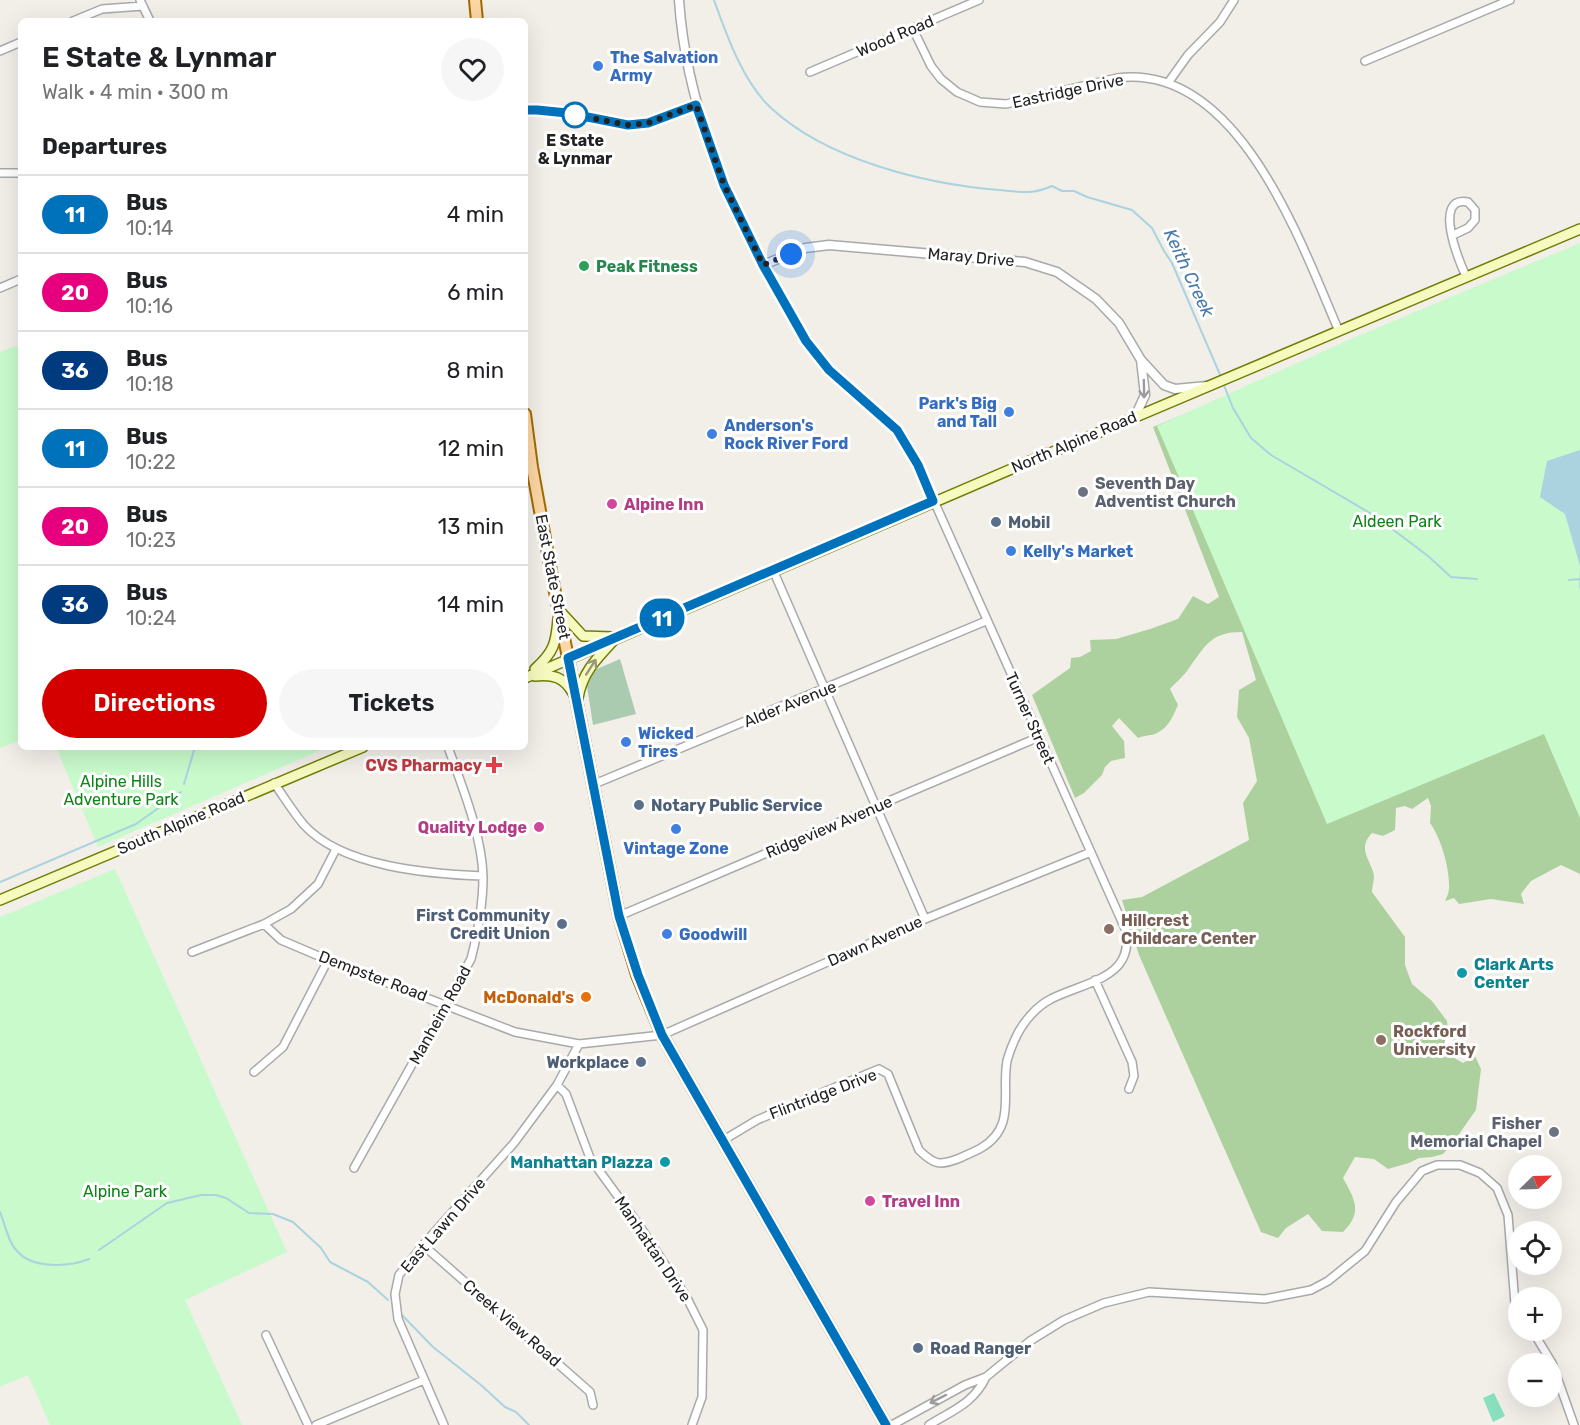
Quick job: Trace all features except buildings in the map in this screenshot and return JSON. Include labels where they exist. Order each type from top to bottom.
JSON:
[{"type":"main road","points":[[475,0],[477,18]]},
{"type":"main road","name":"North Alpine Road","points":[[568,658],[1338,329],[1580,229]]},
{"type":"main road","name":"East State Street","points":[[528,437],[592,785],[619,916],[638,975],[662,1035],[886,1425]]},
{"type":"main road","points":[[559,610],[583,636],[617,637]]},
{"type":"main road","points":[[528,675],[546,660],[554,649],[559,610]]},
{"type":"main road","points":[[578,704],[580,688],[590,665],[617,637]]},
{"type":"main road","points":[[528,676],[568,658]]},
{"type":"main road","points":[[528,677],[550,675],[562,679],[567,683],[578,704]]},
{"type":"main road","name":"South Alpine Road","points":[[0,900],[356,750]]},
{"type":"street","points":[[679,0],[681,24],[696,105],[724,185],[763,265],[806,341],[829,370],[897,430],[918,465],[933,501]]},
{"type":"street","name":"Wood Road","points":[[810,72],[979,0]]},
{"type":"street","points":[[1168,83],[1188,55],[1220,22],[1234,0]]},
{"type":"street","points":[[1365,61],[1509,0]]},
{"type":"street","points":[[80,18],[102,9],[141,3],[148,18]]},
{"type":"street","name":"Eastridge Drive","points":[[913,28],[931,66],[941,79],[957,92],[980,102],[1009,104],[1125,77],[1140,77],[1168,83],[1209,106],[1260,166],[1278,196],[1294,226],[1338,329]]},
{"type":"street","points":[[0,51],[18,43]]},
{"type":"street","points":[[528,110],[567,113],[628,125],[648,123],[696,105]]},
{"type":"street","points":[[0,173],[18,173]]},
{"type":"street","points":[[1453,235],[1468,228],[1475,220],[1475,210],[1468,202],[1457,202],[1449,210],[1448,215],[1456,255],[1466,276]]},
{"type":"street","name":"Maray Drive","points":[[763,265],[805,248],[828,245],[1025,262],[1057,272],[1095,299],[1119,323],[1141,360]]},
{"type":"street","points":[[0,288],[18,280]]},
{"type":"street","points":[[1141,360],[1164,385],[1175,389],[1210,385]]},
{"type":"street","points":[[1135,417],[1145,395],[1141,360]]},
{"type":"street","name":"Turner Street","points":[[933,501],[1127,933]]},
{"type":"street","points":[[773,570],[925,919]]},
{"type":"street","name":"Alder Avenue","points":[[592,785],[986,621]]},
{"type":"street","name":"Ridgeview Avenue","points":[[619,916],[1039,737]]},
{"type":"street","name":"Manheim Road","points":[[354,1168],[471,959],[480,921],[483,876],[471,814],[449,750]]},
{"type":"street","points":[[274,783],[305,826],[336,849],[388,865],[422,872],[483,876]]},
{"type":"street","points":[[192,952],[264,924],[291,909],[318,884],[336,849]]},
{"type":"street","name":"Dawn Avenue","points":[[662,1035],[925,919],[1091,852]]},
{"type":"street","name":"Dempster Road","points":[[264,924],[281,940],[515,1032],[579,1044],[662,1035]]},
{"type":"street","name":"Flintridge Drive","points":[[722,1141],[757,1120],[879,1070],[888,1074],[920,1150],[937,1164],[947,1163],[981,1148],[991,1140],[1006,1114],[1007,1062],[1015,1038],[1023,1025],[1048,1000],[1112,973],[1122,960],[1127,933]]},
{"type":"street","points":[[254,1072],[283,1047],[328,960]]},
{"type":"street","points":[[1095,980],[1132,1062],[1134,1076],[1129,1089]]},
{"type":"street","name":"East Lawn Drive","points":[[444,1425],[398,1320],[395,1294],[399,1275],[514,1143],[557,1084],[579,1044]]},
{"type":"street","name":"Manhattan Drive","points":[[557,1084],[566,1094],[590,1158],[641,1228],[687,1298],[703,1330],[702,1397],[692,1425]]},
{"type":"street","points":[[892,1425],[965,1385],[986,1377],[1030,1341],[1064,1320],[1104,1303],[1149,1292],[1264,1299],[1311,1290],[1328,1281],[1365,1251],[1396,1202],[1422,1171],[1437,1165],[1460,1165],[1480,1173],[1497,1188],[1508,1215],[1514,1287]]},
{"type":"street","name":"Creek View Road","points":[[423,1245],[590,1392],[593,1405]]},
{"type":"street","points":[[266,1335],[309,1425]]},
{"type":"street","points":[[1539,1341],[1552,1363],[1574,1425]]},
{"type":"street","points":[[929,1425],[962,1407],[980,1389],[986,1377]]},
{"type":"street","points":[[316,1425],[424,1380]]},
{"type":"green space","name":"Aldeen Park","points":[[1580,243],[1580,818],[1544,734],[1327,824],[1157,426],[1353,338]]},
{"type":"green space","points":[[1373,337],[1580,582],[1580,874],[1561,865],[1531,881],[1521,894],[1524,904],[1491,899],[1459,904],[1454,898],[1445,901],[1449,890],[1448,872],[1441,845],[1430,823],[1431,806],[1428,798],[1412,809],[1405,806],[1396,808],[1395,830],[1383,836],[1372,833],[1367,839],[1365,850],[1374,876],[1372,892],[1405,937],[1405,965],[1412,984],[1432,1001],[1447,1021],[1451,1056],[1463,1063],[1475,1056],[1481,1069],[1476,1110],[1443,1154],[1419,1158],[1388,1169],[1374,1159],[1355,1157],[1343,1178],[1354,1199],[1355,1212],[1343,1232],[1322,1231],[1308,1214],[1286,1228],[1278,1238],[1261,1232],[1139,955],[1122,900],[1142,897],[1249,840],[1243,803],[1257,781],[1249,738],[1237,717],[1239,690],[1256,680],[1242,632],[1223,634],[1210,641],[1185,674],[1170,689],[1178,705],[1170,721],[1161,731],[1138,738],[1119,718],[1112,726],[1124,741],[1125,758],[1111,761],[1105,767],[1102,775],[1084,793],[1075,798],[1032,695],[1070,668],[1071,658],[1080,657],[1091,651],[1090,640],[1116,639],[1178,619],[1193,596],[1208,604],[1219,597],[1153,427]]},
{"type":"green space","points":[[18,345],[18,741],[0,748],[0,352]]},
{"type":"green space","points":[[620,659],[636,714],[593,725],[587,686],[590,672]]},
{"type":"green space","name":"Alpine Hills Adventure Park","points":[[57,750],[321,750],[98,847]]},
{"type":"green space","name":"Alpine Park","points":[[115,869],[287,1252],[185,1300],[242,1425],[50,1425],[28,1375],[0,1387],[0,917]]},
{"type":"green space","points":[[1494,1393],[1505,1416],[1493,1422],[1483,1398]]},
{"type":"water","points":[[1580,450],[1580,566],[1565,514],[1540,497],[1547,461]]},
{"type":"waterway","name":"Keith Creek","points":[[714,0],[737,58],[752,85],[771,108],[820,142],[878,166],[940,182],[1020,192],[1038,191],[1052,186],[1062,191],[1074,191],[1132,210],[1152,228],[1172,263],[1221,377]]},
{"type":"waterway","name":"Keith Creek","points":[[1223,383],[1233,408],[1251,438],[1271,455],[1375,516],[1428,556],[1451,577],[1477,579]]},
{"type":"waterway","name":"Keith Creek","points":[[1569,580],[1580,579]]},
{"type":"waterway","points":[[184,784],[194,750]]},
{"type":"waterway","points":[[0,882],[136,824],[181,792]]},
{"type":"waterway","points":[[99,1250],[167,1203],[201,1195],[216,1195],[226,1198],[249,1213],[273,1214],[293,1222],[321,1248],[330,1262],[368,1282],[388,1300]]},
{"type":"waterway","points":[[0,1212],[11,1243],[24,1257],[41,1264],[51,1265],[71,1264],[89,1259]]},
{"type":"waterway","points":[[400,1313],[433,1347],[505,1407],[516,1412],[529,1425]]},
{"type":"bus line","name":"11","points":[[528,110],[567,113],[628,125],[648,123],[696,105],[724,185],[763,265],[806,341],[829,370],[897,430],[910,449],[933,501],[568,658],[619,916],[638,975],[662,1035],[886,1425]]},
{"type":"place","name":"The Salvation Army","points":[[598,66]]},
{"type":"place","name":"E State & Lynmar","points":[[575,115]]},
{"type":"place","name":"Peak Fitness","points":[[584,266]]},
{"type":"place","name":"Park's Big and Tall","points":[[1009,412]]},
{"type":"place","name":"Anderson's Rock River Ford","points":[[712,434]]},
{"type":"place","name":"Seventh Day Adventist Church","points":[[1083,492]]},
{"type":"place","name":"Alpine Inn","points":[[612,504]]},
{"type":"place","name":"Mobil","points":[[996,522]]},
{"type":"place","name":"Kelly's Market","points":[[1011,551]]},
{"type":"place","name":"Wicked Tires","points":[[626,742]]},
{"type":"place","name":"CVS Pharmacy","points":[[494,765]]},
{"type":"place","name":"Notary Public Service","points":[[639,805]]},
{"type":"place","name":"Quality Lodge","points":[[539,827]]},
{"type":"place","name":"Vintage Zone","points":[[676,829]]},
{"type":"place","name":"First Community Credit Union","points":[[562,924]]},
{"type":"place","name":"Hillcrest Childcare Center","points":[[1109,929]]},
{"type":"place","name":"Goodwill","points":[[667,934]]},
{"type":"place","name":"Clark Arts Center","points":[[1462,973]]},
{"type":"place","name":"McDonald's","points":[[586,997]]},
{"type":"place","name":"Rockford University","points":[[1381,1040]]},
{"type":"place","name":"Workplace","points":[[641,1062]]},
{"type":"place","name":"Fisher Memorial Chapel","points":[[1554,1132]]},
{"type":"place","name":"Manhattan Plazza","points":[[665,1162]]},
{"type":"place","name":"Travel Inn","points":[[870,1201]]},
{"type":"place","name":"Road Ranger","points":[[918,1348]]},
{"type":"route","points":[[575,115],[628,125],[648,123],[696,105],[724,185],[763,265],[791,254]]}]
